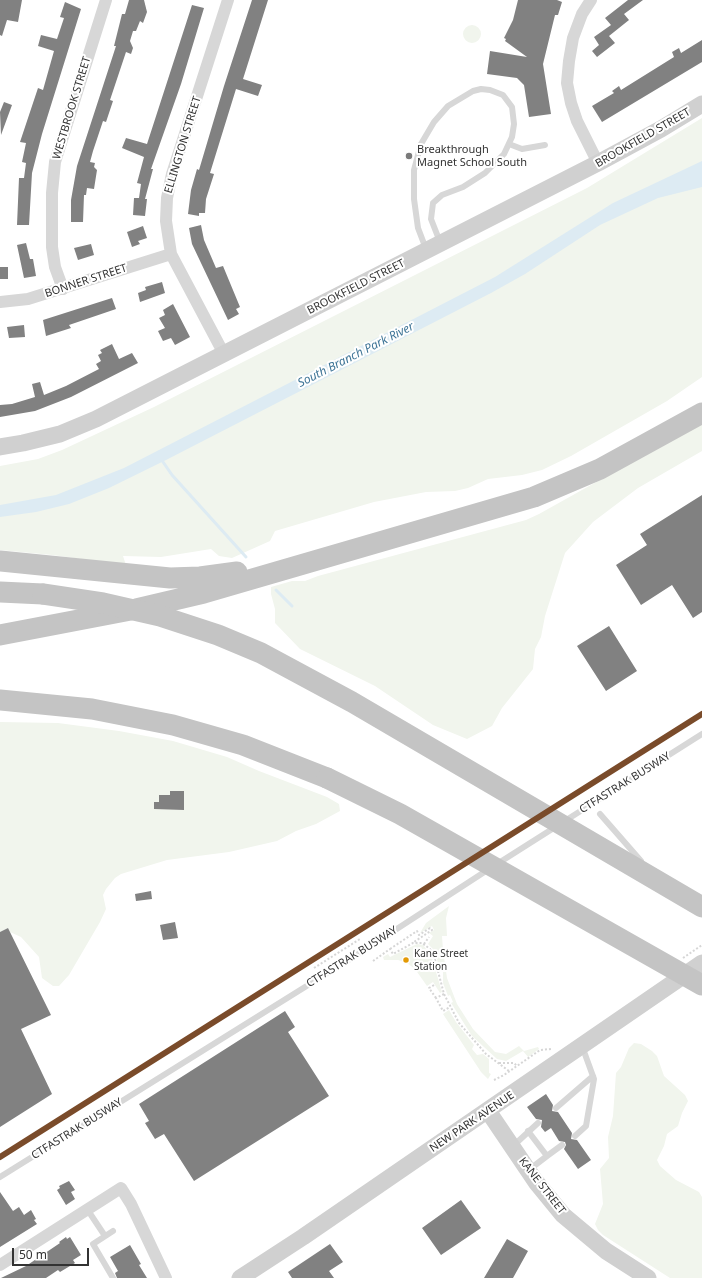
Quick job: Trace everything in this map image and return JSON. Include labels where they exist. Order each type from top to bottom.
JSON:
[{"type":"highway","points":[[0,561],[170,578],[206,576],[245,570],[550,480],[599,458],[702,400]]},
{"type":"highway","points":[[0,635],[128,610],[204,592],[534,497],[575,481],[609,465],[702,413]]},
{"type":"highway","points":[[0,592],[43,594],[97,602],[165,618],[218,635],[261,653],[340,694],[702,907]]},
{"type":"highway","points":[[0,700],[92,709],[173,724],[252,748],[327,778],[386,807],[702,985]]},
{"type":"street","name":"WESTBROOK STREET","points":[[63,289],[55,267],[52,247],[52,200],[55,162],[106,0]]},
{"type":"street","name":"ELLINGTON STREET","points":[[224,354],[171,254],[166,221],[167,198],[172,174],[228,0]]},
{"type":"street","points":[[591,0],[582,14],[573,38],[569,61],[568,83],[571,103],[577,121],[598,163]]},
{"type":"street","name":"BROOKFIELD STREET","points":[[0,447],[43,439],[78,427],[598,163],[661,129],[702,104]]},
{"type":"street","name":"BONNER STREET","points":[[0,302],[28,299],[171,254]]},
{"type":"street","name":"NEW PARK AVENUE","points":[[240,1278],[488,1111],[702,963]]},
{"type":"street","name":"KANE STREET","points":[[488,1111],[551,1201],[577,1228],[606,1251],[648,1278]]},
{"type":"street","points":[[0,1265],[121,1188],[142,1227],[166,1278]]},
{"type":"lane","points":[[481,89],[490,90],[503,96],[512,107],[513,130],[509,144],[499,160],[485,173],[463,186],[442,195],[433,203],[431,219],[434,247],[418,228],[413,184],[417,157],[426,133],[445,109],[464,96],[481,89]]},
{"type":"lane","points":[[509,144],[522,149],[545,145]]},
{"type":"lane","name":"CTFASTRAK BUSWAY","points":[[0,1177],[366,949],[449,894],[702,734]]},
{"type":"lane","points":[[600,814],[628,848],[670,888]]},
{"type":"lane","points":[[575,1136],[586,1126],[594,1079],[582,1046]]},
{"type":"lane","points":[[556,1108],[593,1076]]},
{"type":"lane","points":[[512,1146],[538,1123]]},
{"type":"lane","points":[[528,1131],[548,1156]]},
{"type":"lane","points":[[528,1170],[562,1145]]},
{"type":"lane","points":[[87,1210],[105,1236]]},
{"type":"lane","points":[[113,1231],[93,1244],[113,1278]]},
{"type":"path","points":[[373,961],[390,949],[417,931],[419,935],[430,928],[432,930],[393,954],[390,949]]},
{"type":"path","points":[[424,944],[429,937]]},
{"type":"path","points":[[314,968],[360,939]]},
{"type":"path","points":[[413,943],[424,944],[430,948],[434,956],[444,994],[459,1023],[475,1043],[509,1071]]},
{"type":"path","points":[[682,959],[702,945]]},
{"type":"path","points":[[434,985],[429,988],[443,1011],[450,1007]]},
{"type":"path","points":[[436,998],[444,994]]},
{"type":"path","points":[[494,1080],[540,1050],[549,1050],[555,1046]]},
{"type":"path","points":[[498,1063],[514,1063],[517,1066]]},
{"type":"shaded area","points":[[468,25],[476,25],[481,30],[479,41],[476,43],[468,43],[463,38],[463,30]]},
{"type":"shaded area","points":[[702,118],[702,377],[667,401],[571,456],[542,470],[522,475],[488,479],[468,488],[455,491],[426,492],[374,502],[275,531],[270,541],[232,558],[219,556],[211,549],[161,557],[123,556],[126,565],[0,550],[0,466],[38,459],[62,450],[154,407],[587,188]]},
{"type":"shaded area","points":[[702,423],[702,451],[638,488],[593,522],[565,553],[545,616],[541,637],[535,649],[533,669],[502,708],[492,726],[467,739],[433,725],[375,686],[300,649],[275,623],[275,609],[271,594],[271,587],[292,581],[305,581],[318,576],[526,520]]},
{"type":"shaded area","points":[[0,722],[58,723],[119,731],[173,741],[227,757],[327,797],[339,804],[340,811],[316,824],[296,831],[277,841],[229,852],[167,860],[121,874],[115,878],[106,889],[103,895],[106,909],[69,975],[59,986],[53,986],[42,978],[39,957],[21,937],[10,932],[8,928],[0,932]]},
{"type":"shaded area","points":[[449,906],[446,918],[447,936],[442,936],[443,950],[447,978],[457,1004],[473,1029],[495,1052],[506,1054],[519,1046],[524,1051],[538,1047],[539,1049],[528,1057],[523,1051],[506,1061],[497,1059],[472,1036],[451,1003],[453,1002],[450,995],[448,996],[443,983],[443,969],[440,969],[434,950],[428,944],[433,936],[429,933],[434,930],[432,926],[420,933],[426,923]]},
{"type":"shaded area","points":[[417,944],[423,945],[431,955],[442,992],[440,993],[433,982],[427,986],[415,969],[407,963],[398,960],[384,960],[383,957],[388,954],[390,957]]},
{"type":"shaded area","points":[[449,1010],[456,1022],[474,1045],[472,1049],[477,1055],[483,1054],[489,1059],[489,1073],[491,1074],[488,1079],[481,1072],[443,1014]]},
{"type":"shaded area","points":[[634,1043],[641,1044],[657,1056],[664,1076],[685,1095],[688,1101],[678,1126],[667,1134],[664,1146],[657,1160],[660,1166],[676,1180],[699,1192],[702,1197],[702,1278],[670,1278],[603,1235],[595,1224],[603,1204],[600,1169],[609,1158],[608,1137],[613,1116],[616,1073],[621,1067],[629,1048]]},
{"type":"water","name":"South Branch Park River","points":[[702,161],[702,187],[658,198],[600,225],[525,274],[491,293],[166,460],[109,488],[69,504],[36,512],[0,517],[0,505],[56,495],[124,468],[495,277],[613,203]]},
{"type":"building","points":[[0,0],[22,0],[18,22],[7,20],[2,36],[0,35]]},
{"type":"building","points":[[129,0],[144,0],[147,12],[143,23],[140,21],[136,31],[133,31],[130,41],[133,48],[131,54],[126,52],[110,100],[113,101],[106,122],[103,121],[93,151],[90,162],[95,163],[94,167],[97,170],[94,189],[87,188],[86,195],[84,195],[83,222],[71,222],[71,200],[77,166],[116,46],[114,46],[122,14],[125,14]]},
{"type":"building","points":[[252,0],[268,0],[243,79],[262,85],[258,96],[236,89],[210,173],[214,174],[206,199],[205,213],[199,213],[199,216],[188,214],[191,190],[197,169],[199,170]]},
{"type":"building","points":[[518,0],[557,0],[562,2],[558,15],[555,15],[543,64],[551,114],[529,117],[524,85],[517,78],[487,74],[490,51],[527,57],[505,41],[506,39],[504,38],[513,20]]},
{"type":"building","points":[[628,0],[643,0],[624,14],[629,20],[609,36],[615,43],[597,57],[592,51],[599,45],[594,37],[611,25],[605,18]]},
{"type":"building","points":[[65,2],[81,9],[42,134],[32,173],[29,225],[17,225],[19,178],[24,178],[26,163],[22,162],[26,143],[20,142],[38,88],[43,90],[54,51],[38,46],[41,35],[57,39],[64,18],[60,17]]},
{"type":"building","points":[[192,5],[204,8],[181,84],[151,169],[153,169],[145,199],[147,199],[145,216],[133,215],[134,198],[139,198],[141,184],[137,183],[144,157],[122,148],[126,138],[147,144]]},
{"type":"building","points":[[702,40],[702,62],[602,122],[592,106],[614,93],[612,91],[619,86],[621,90],[674,57],[672,52],[679,48],[681,53]]},
{"type":"building","points":[[4,102],[12,105],[1,135],[0,112]]},
{"type":"building","points":[[201,225],[204,240],[216,268],[223,266],[240,307],[236,309],[239,314],[228,320],[192,244],[189,228]]},
{"type":"building","points":[[143,226],[147,238],[138,241],[140,244],[132,247],[127,232]]},
{"type":"building","points":[[26,243],[30,259],[33,259],[36,276],[24,278],[17,245]]},
{"type":"building","points":[[91,244],[94,255],[78,260],[74,248]]},
{"type":"building","points":[[0,267],[8,267],[8,279],[0,279]]},
{"type":"building","points":[[162,282],[165,293],[140,302],[138,293],[146,290],[145,287]]},
{"type":"building","points":[[112,298],[116,309],[69,325],[71,328],[46,336],[43,320]]},
{"type":"building","points":[[173,304],[190,337],[175,345],[171,338],[163,341],[158,331],[165,328],[159,318],[165,315],[163,310]]},
{"type":"building","points":[[24,325],[25,337],[9,338],[7,327]]},
{"type":"building","points":[[112,344],[119,359],[132,353],[138,363],[71,397],[35,411],[0,417],[0,405],[12,404],[35,397],[32,384],[40,382],[44,395],[66,386],[99,369],[96,364],[101,361],[98,355],[102,353],[100,350]]},
{"type":"building","points":[[702,495],[702,612],[693,618],[672,585],[641,605],[616,565],[647,545],[640,534]]},
{"type":"building","points":[[609,626],[637,671],[606,691],[577,646]]},
{"type":"building","points":[[170,791],[184,791],[184,810],[154,809],[154,802],[159,802],[159,795],[170,795]]},
{"type":"building","points":[[151,891],[152,899],[136,901],[135,894]]},
{"type":"building","points":[[175,922],[178,938],[163,940],[160,925]]},
{"type":"building","points":[[8,928],[51,1015],[21,1029],[52,1094],[0,1127],[0,932]]},
{"type":"building","points":[[285,1011],[295,1027],[288,1032],[329,1096],[194,1181],[164,1134],[155,1139],[145,1123],[149,1121],[139,1104]]},
{"type":"building","points":[[546,1094],[553,1105],[552,1111],[558,1112],[572,1133],[571,1139],[577,1140],[591,1160],[578,1169],[564,1149],[566,1145],[565,1142],[559,1141],[551,1128],[545,1132],[541,1127],[542,1120],[536,1119],[527,1107]]},
{"type":"building","points":[[69,1181],[75,1190],[71,1192],[75,1199],[66,1205],[57,1190],[60,1188],[59,1186]]},
{"type":"building","points":[[0,1192],[13,1211],[19,1207],[24,1215],[31,1210],[37,1224],[0,1247]]},
{"type":"building","points":[[461,1200],[481,1228],[441,1255],[422,1228]]},
{"type":"building","points":[[66,1237],[67,1239],[70,1237],[81,1255],[73,1260],[75,1263],[60,1272],[58,1270],[46,1278],[1,1278],[26,1266],[60,1243],[59,1242]]},
{"type":"building","points":[[507,1239],[528,1251],[513,1278],[484,1278]]},
{"type":"building","points":[[330,1244],[343,1262],[329,1271],[334,1278],[292,1278],[288,1272]]},
{"type":"building","points":[[130,1245],[147,1278],[117,1278],[115,1273],[118,1271],[110,1257]]},
{"type":"waterway","points":[[161,459],[172,475],[246,557]]},
{"type":"waterway","points":[[276,590],[292,606]]},
{"type":"transit line","points":[[0,1157],[702,714]]},
{"type":"place","name":"Breakthrough Magnet School South","points":[[409,156]]},
{"type":"place","name":"Kane Street Station","points":[[406,960]]}]
